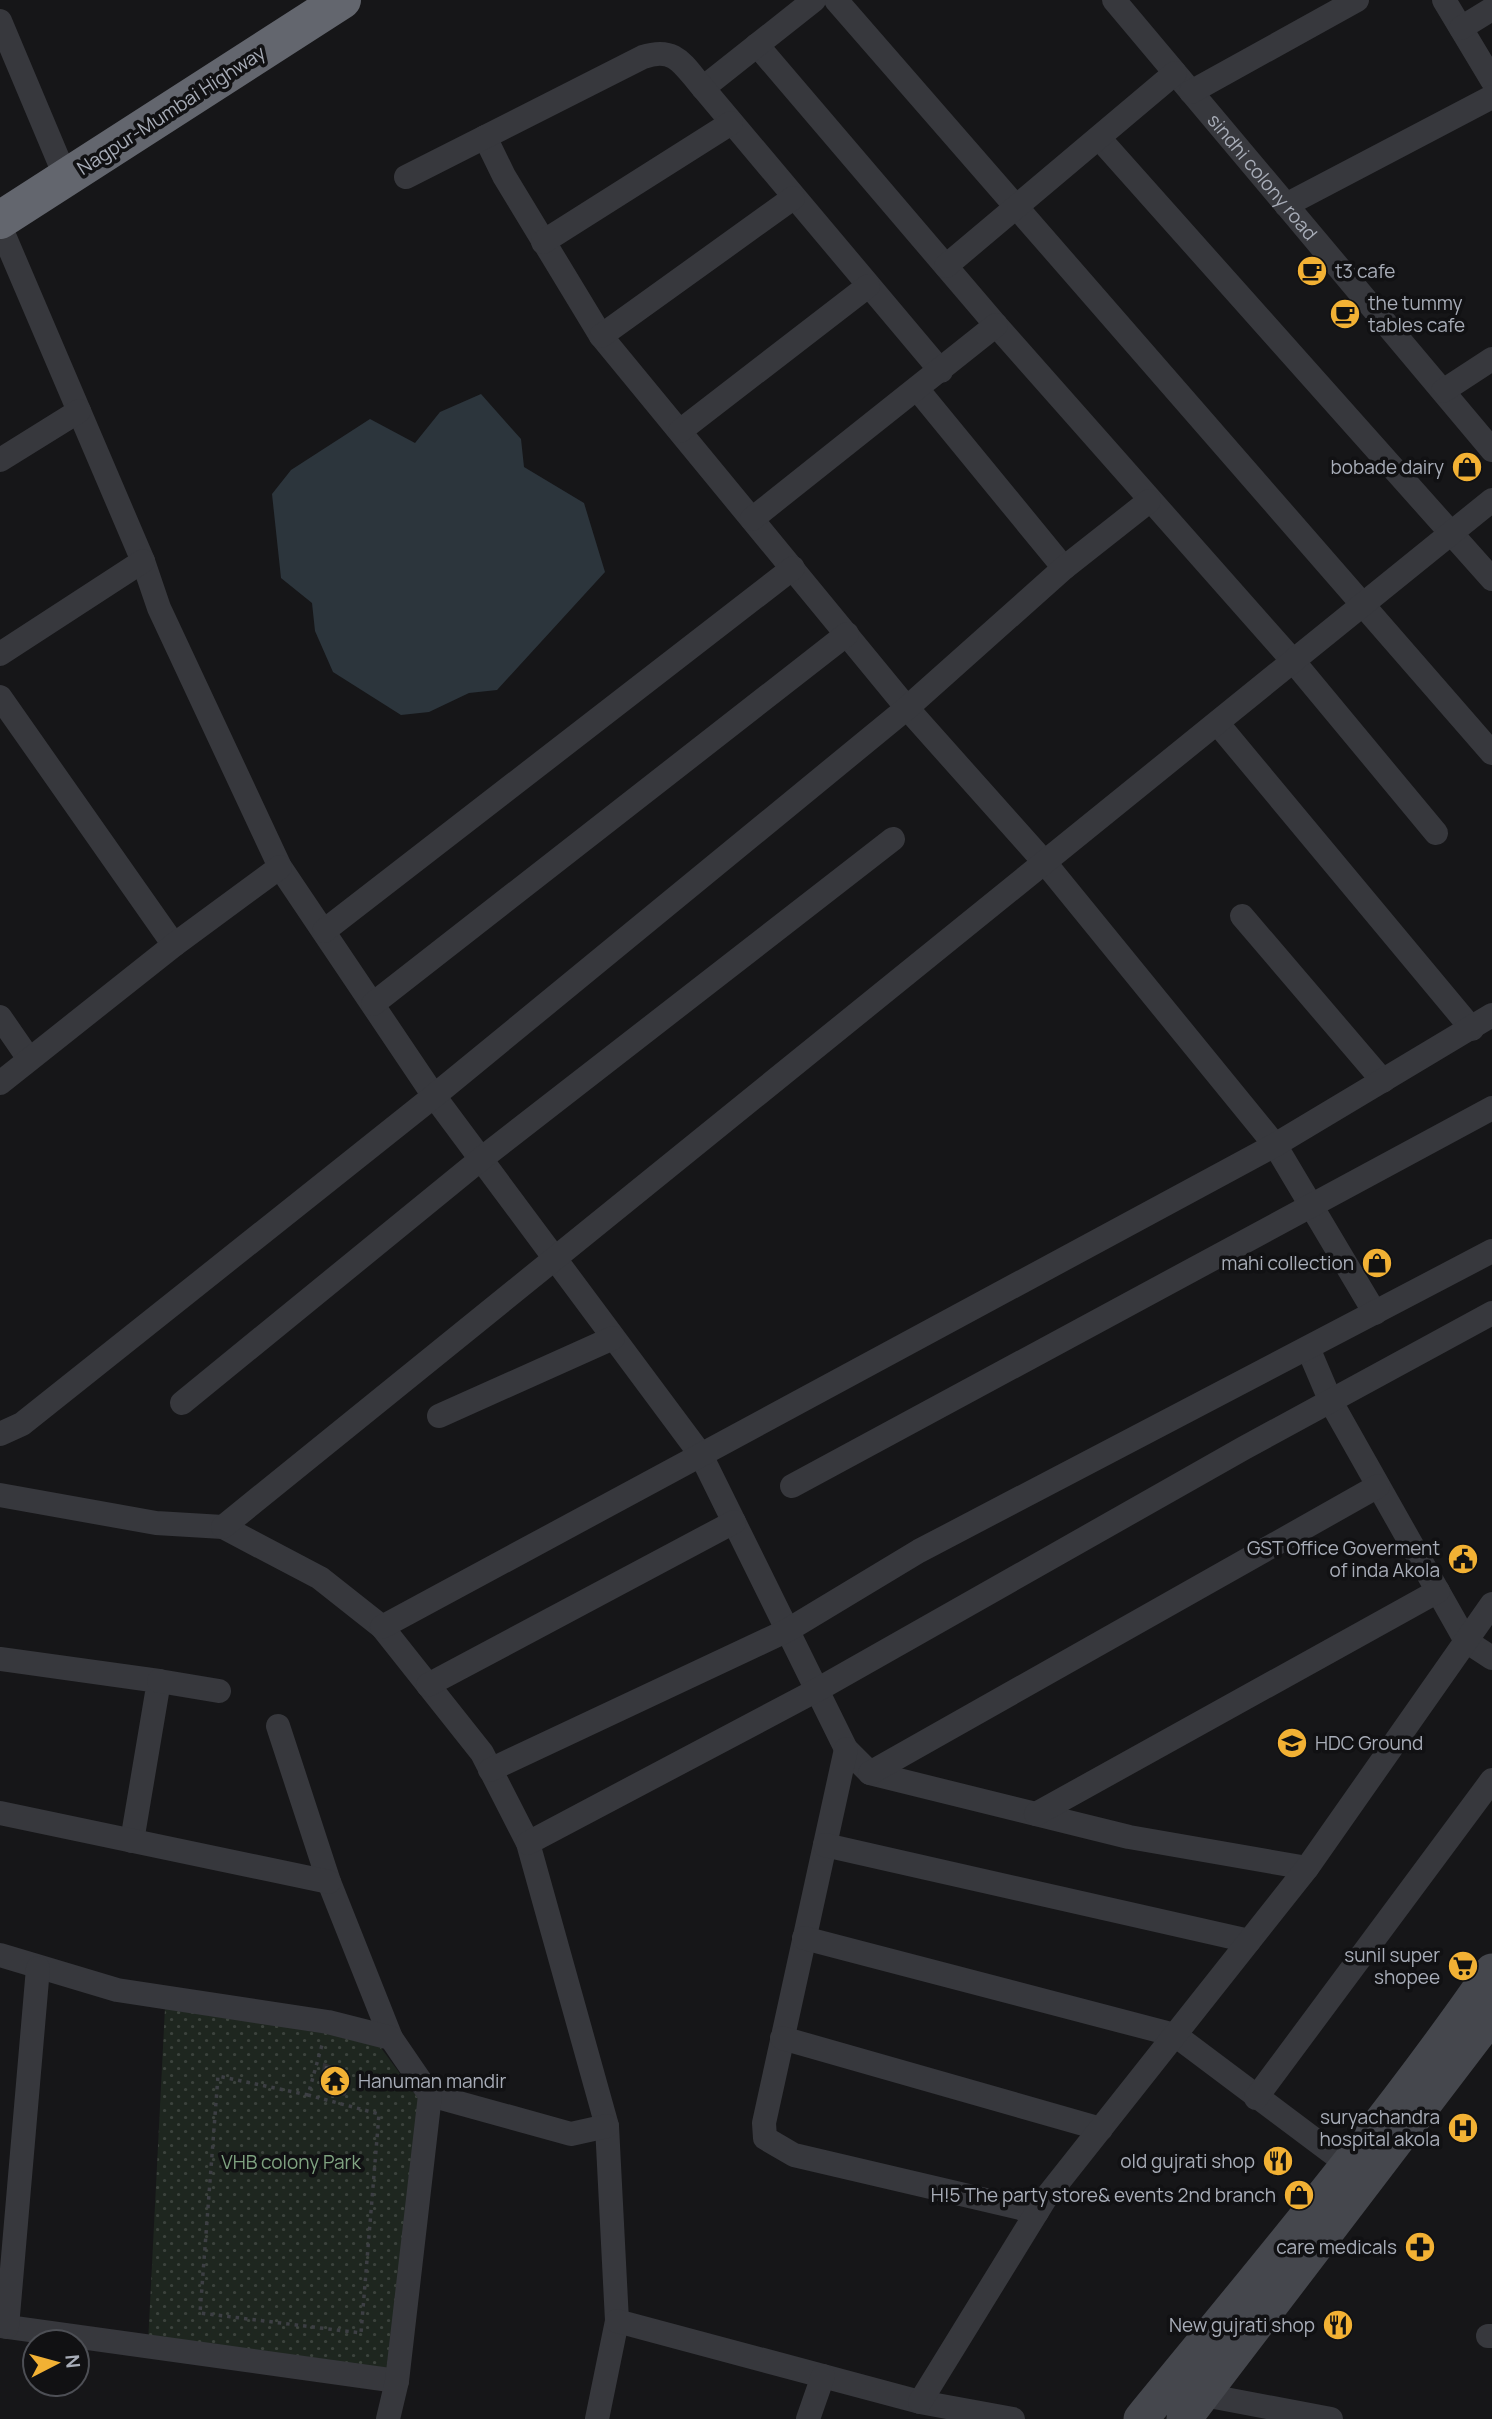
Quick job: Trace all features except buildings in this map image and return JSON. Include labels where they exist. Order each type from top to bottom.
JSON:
[{"type":"highway","name":"Nagpur-Mumbai Highway","points":[[0,220],[342,0]]},
{"type":"street","points":[[703,88],[814,0]]},
{"type":"street","points":[[836,0],[1492,753]]},
{"type":"street","name":"sindhi colony road","points":[[1114,0],[1492,450]]},
{"type":"street","points":[[946,267],[1099,138],[1183,82],[1357,0]]},
{"type":"street","points":[[1444,0],[1492,80]]},
{"type":"street","points":[[1461,28],[1492,9]]},
{"type":"street","points":[[0,21],[66,178]]},
{"type":"street","points":[[757,46],[996,325],[1294,662],[1436,832]]},
{"type":"street","points":[[406,177],[656,52],[667,52],[676,57],[703,88],[941,371]]},
{"type":"street","points":[[1286,205],[1492,97]]},
{"type":"street","points":[[544,242],[731,123]]},
{"type":"street","points":[[485,137],[504,176],[601,335],[907,708],[1046,864],[1275,1145],[1375,1313]]},
{"type":"street","points":[[1099,138],[1453,532],[1492,579]]},
{"type":"street","points":[[601,335],[793,198]]},
{"type":"street","points":[[0,226],[143,561],[159,608],[280,867],[434,1096],[701,1455],[846,1749],[870,1773],[1129,1837],[1307,1868]]},
{"type":"street","points":[[680,431],[868,286]]},
{"type":"street","points":[[752,519],[918,390],[996,325]]},
{"type":"street","points":[[1443,391],[1492,359]]},
{"type":"street","points":[[918,390],[1064,568]]},
{"type":"street","points":[[0,460],[79,411]]},
{"type":"street","points":[[0,1433],[22,1424],[434,1096],[907,708],[1064,568],[1149,500]]},
{"type":"street","points":[[223,1527],[553,1258],[1046,864],[1361,604],[1492,500]]},
{"type":"street","points":[[0,654],[143,561]]},
{"type":"street","points":[[324,931],[793,569]]},
{"type":"street","points":[[373,1004],[847,634]]},
{"type":"street","points":[[0,696],[174,945]]},
{"type":"street","points":[[382,1627],[1275,1145],[1482,1022],[1218,723]]},
{"type":"street","points":[[182,1403],[481,1159],[893,839]]},
{"type":"street","points":[[0,1083],[174,945],[280,867]]},
{"type":"street","points":[[1242,916],[1383,1081]]},
{"type":"street","points":[[0,1017],[29,1059]]},
{"type":"street","points":[[792,1486],[1492,1108]]},
{"type":"street","points":[[490,1770],[788,1630],[919,1551],[1492,1251]]},
{"type":"street","points":[[528,1843],[817,1690],[1244,1448],[1492,1312]]},
{"type":"street","points":[[439,1416],[613,1338]]},
{"type":"street","points":[[1308,1349],[1331,1402],[1466,1641],[1492,1658]]},
{"type":"street","points":[[870,1773],[1378,1486]]},
{"type":"street","points":[[0,1495],[156,1523],[223,1527],[320,1578],[382,1627],[482,1753],[528,1843],[607,2126],[617,2321],[597,2419]]},
{"type":"street","points":[[428,1685],[734,1522]]},
{"type":"street","points":[[1037,1814],[1438,1591]]},
{"type":"street","points":[[920,2402],[1037,2212],[1307,1868],[1492,1604]]},
{"type":"street","points":[[0,1659],[219,1690]]},
{"type":"street","points":[[132,1841],[159,1681]]},
{"type":"street","points":[[278,1726],[329,1882],[391,2038],[430,2095],[570,2134],[607,2126]]},
{"type":"street","points":[[846,1749],[764,2123],[765,2138],[775,2147],[794,2155],[1037,2212]]},
{"type":"street","points":[[1256,2098],[1492,1780]]},
{"type":"street","points":[[0,1813],[329,1882]]},
{"type":"street","points":[[825,1845],[1250,1941]]},
{"type":"street","points":[[804,1938],[1175,2035],[1358,2172]]},
{"type":"street","points":[[0,1955],[117,1990],[328,2022],[391,2038]]},
{"type":"street","points":[[38,1968],[4,2327],[397,2381]]},
{"type":"street","points":[[1470,2043],[1492,1971]]},
{"type":"street","points":[[1141,2419],[1492,2015]]},
{"type":"street","points":[[782,2038],[1101,2129]]},
{"type":"street","points":[[388,2419],[397,2381],[430,2095]]},
{"type":"street","points":[[1331,2419],[1194,2407],[1358,2172]]},
{"type":"street","points":[[617,2321],[920,2402],[1013,2419]]},
{"type":"street","points":[[808,2419],[823,2376]]},
{"type":"path","points":[[308,2095],[328,2022]]},
{"type":"path","points":[[218,2076],[308,2095],[379,2114],[361,2333],[200,2313],[218,2076]]},
{"type":"green space","name":"VHB colony Park","points":[[165,2008],[370,2033],[429,2113],[408,2377],[148,2344]]},
{"type":"shaded area","points":[[481,394],[521,439],[524,467],[584,503],[605,572],[497,690],[469,693],[429,712],[401,715],[333,672],[315,631],[312,603],[281,578],[272,494],[291,470],[370,419],[415,443],[440,412]]},
{"type":"place","name":"t3 cafe","points":[[1312,271]]},
{"type":"place","name":"the tummy tables cafe","points":[[1345,314]]},
{"type":"place","name":"bobade dairy","points":[[1467,467]]},
{"type":"place","name":"mahi collection","points":[[1377,1263]]},
{"type":"place","name":"GST Office Goverment of inda Akola","points":[[1463,1559]]},
{"type":"place","name":"HDC Ground","points":[[1292,1743]]},
{"type":"place","name":"sunil super shopee","points":[[1463,1966]]},
{"type":"place","name":"Hanuman mandir","points":[[335,2081]]},
{"type":"place","name":"suryachandra hospital akola","points":[[1463,2128]]},
{"type":"place","name":"old gujrati shop","points":[[1278,2161]]},
{"type":"place","name":"H!5 The party store& events 2nd branch","points":[[1299,2195]]},
{"type":"place","name":"care medicals","points":[[1420,2247]]},
{"type":"place","name":"New gujrati shop","points":[[1338,2325]]}]
